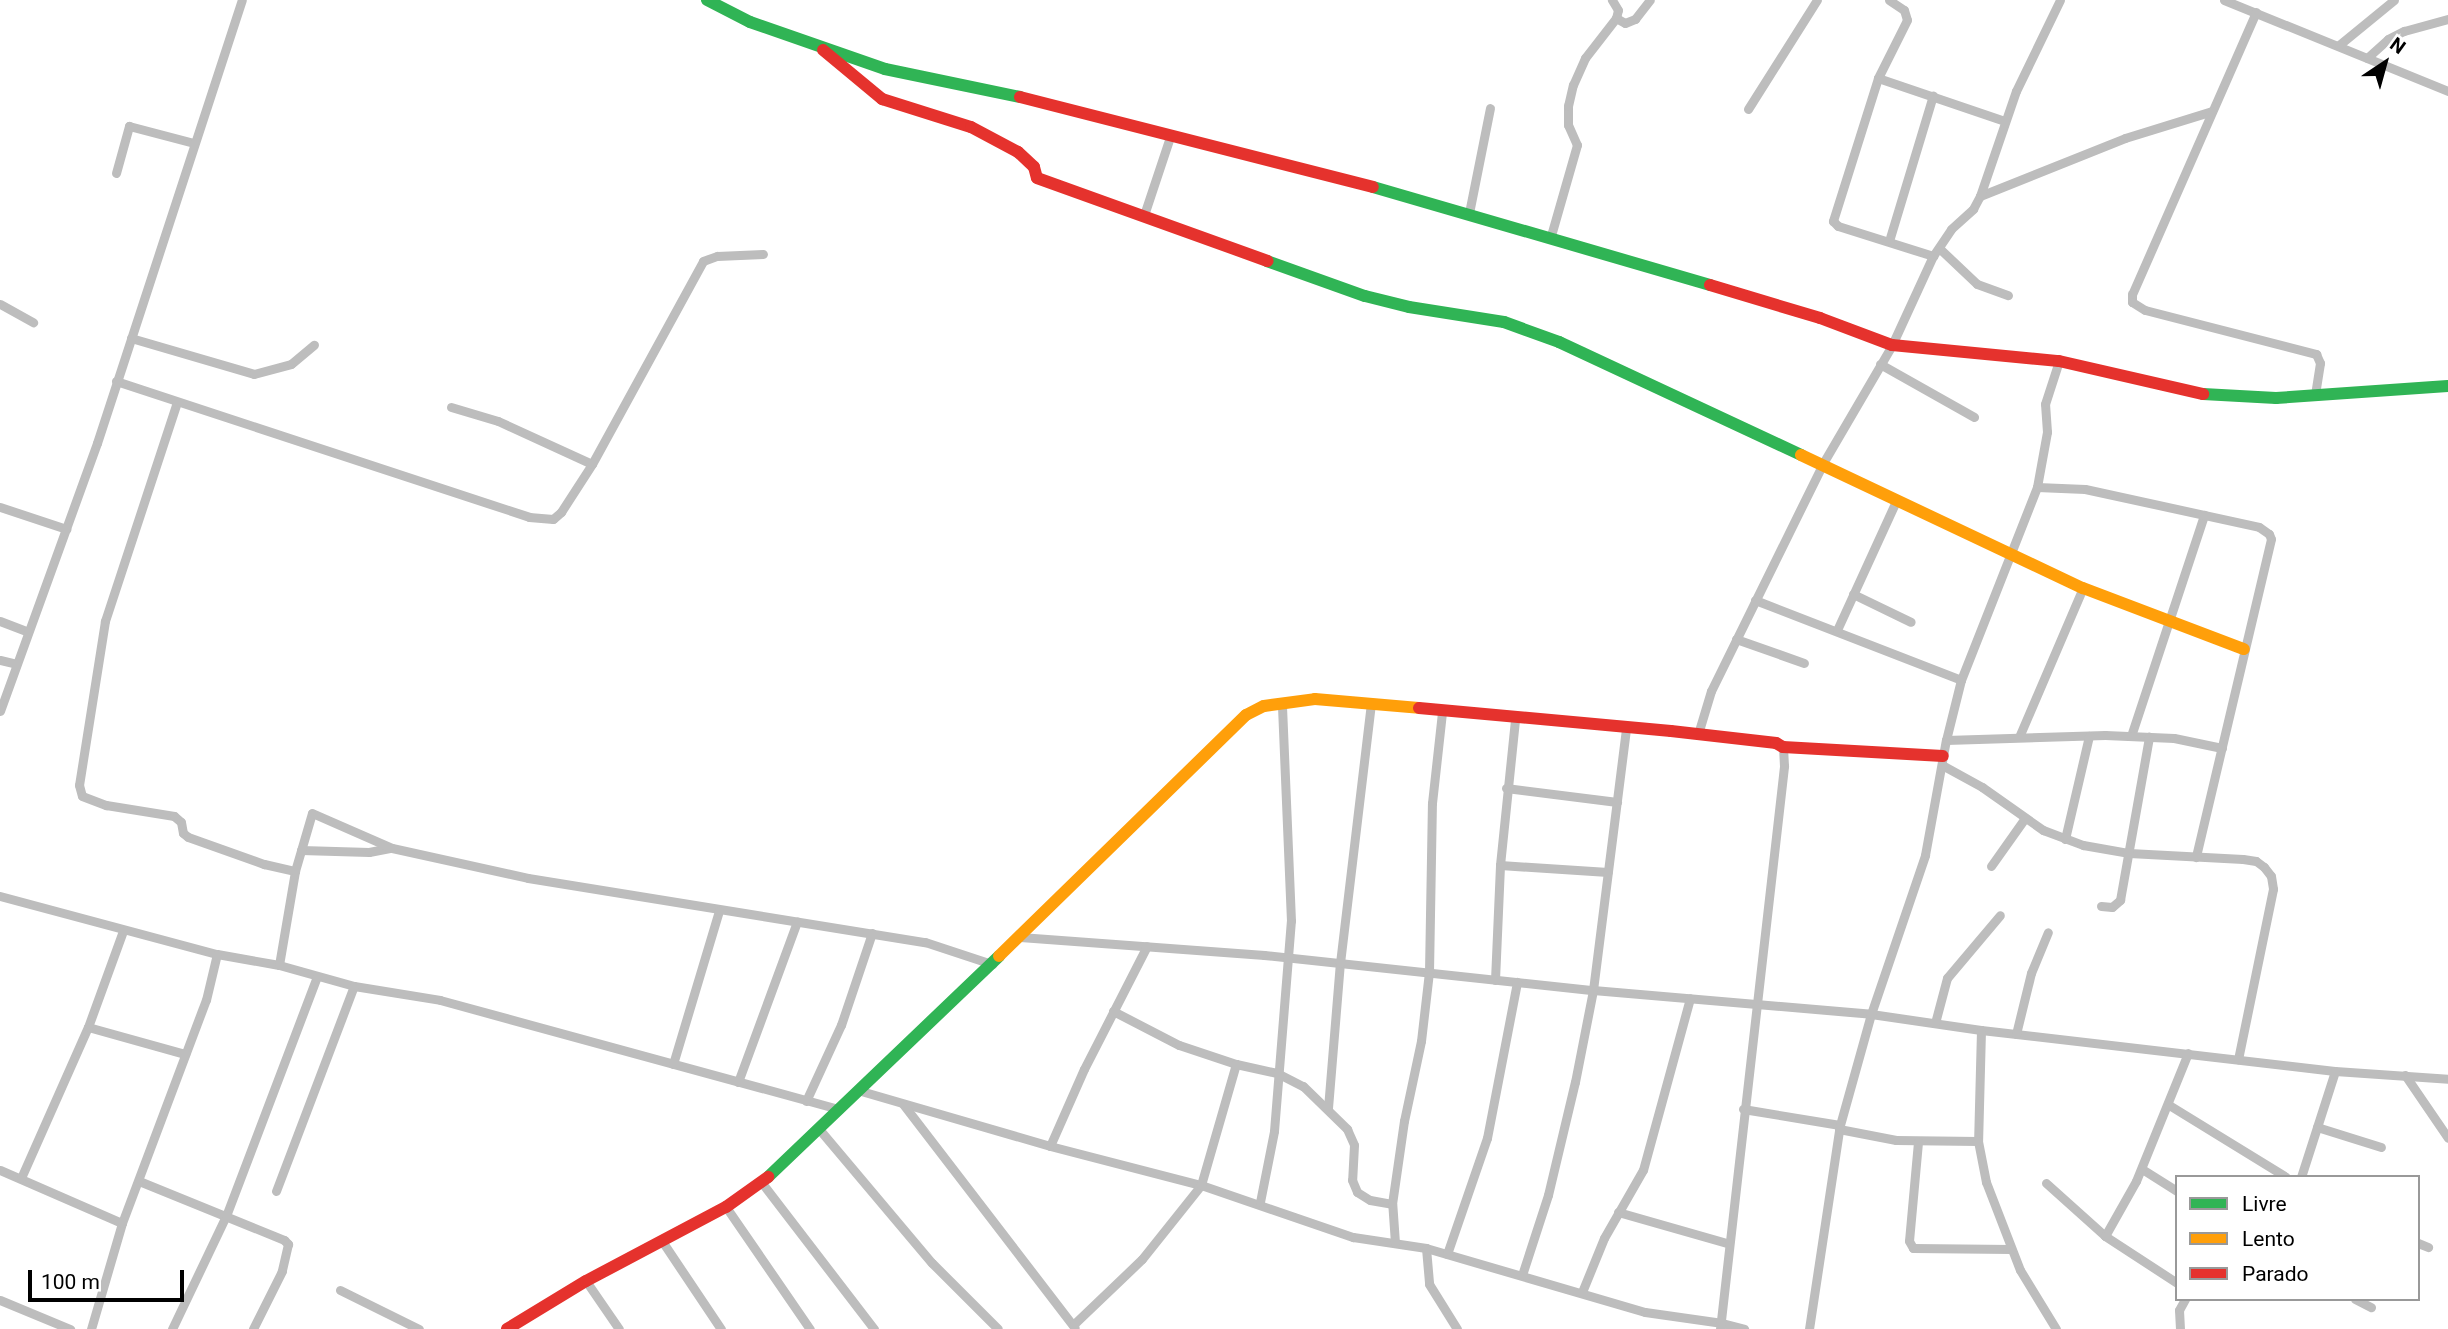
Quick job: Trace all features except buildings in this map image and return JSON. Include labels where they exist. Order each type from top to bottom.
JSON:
[{"type":"street","points":[[0,711],[117,382],[243,0]]},
{"type":"street","points":[[707,0],[750,22],[885,69],[977,87],[1469,213],[1821,317],[1892,345],[2059,361],[2210,396],[2276,398],[2448,386]]},
{"type":"street","points":[[1550,239],[1577,145],[1568,125],[1576,73],[1616,19],[1618,10],[1612,0]]},
{"type":"street","points":[[1616,19],[1625,23],[1635,19],[1650,0]]},
{"type":"street","points":[[1748,108],[1817,0]]},
{"type":"street","points":[[1889,0],[1904,10],[1907,20],[1878,78],[1833,221],[1838,226],[1933,256]]},
{"type":"street","points":[[1698,734],[1711,691],[1822,465],[1892,345],[1933,256],[1980,196],[2004,121],[2060,0]]},
{"type":"street","points":[[2224,0],[2448,91]]},
{"type":"street","points":[[2339,45],[2394,0]]},
{"type":"street","points":[[2256,12],[2132,294],[2132,302],[2145,310],[2316,354],[2320,363],[2315,395]]},
{"type":"street","points":[[2367,58],[2388,39],[2404,31],[2448,19]]},
{"type":"street","points":[[820,47],[847,73],[882,99],[971,127],[1018,152],[1034,167],[1037,178],[1365,296],[1409,307],[1504,322],[1559,342],[2011,556],[2083,588],[2245,649]]},
{"type":"street","points":[[1878,78],[2004,121]]},
{"type":"street","points":[[1889,241],[1933,95]]},
{"type":"street","points":[[1469,213],[1490,108]]},
{"type":"street","points":[[1980,196],[2125,138],[2211,111]]},
{"type":"street","points":[[116,173],[129,126],[194,143]]},
{"type":"street","points":[[1144,215],[1171,135]]},
{"type":"street","points":[[1939,247],[1965,276],[1977,284],[2008,295]]},
{"type":"street","points":[[117,382],[537,519],[553,519],[561,512],[592,464],[703,261],[717,256],[763,254]]},
{"type":"street","points":[[0,304],[33,322]]},
{"type":"street","points":[[131,338],[254,374],[291,364],[314,345]]},
{"type":"street","points":[[1809,1329],[1840,1127],[1871,1014],[1925,855],[1946,740],[1961,680],[2037,487],[2047,432],[2045,404],[2059,361]]},
{"type":"street","points":[[1880,364],[1975,417]]},
{"type":"street","points":[[177,402],[105,621],[79,785],[82,796],[106,805],[174,816],[188,837],[264,864],[295,871]]},
{"type":"street","points":[[451,407],[498,421],[592,464]]},
{"type":"street","points":[[2037,487],[2085,489],[2259,527],[2269,534],[2196,857]]},
{"type":"street","points":[[1837,631],[1896,501]]},
{"type":"street","points":[[0,507],[66,529]]},
{"type":"street","points":[[2131,736],[2204,515]]},
{"type":"street","points":[[2019,737],[2083,588]]},
{"type":"street","points":[[1853,594],[1910,622]]},
{"type":"street","points":[[1755,600],[1961,680]]},
{"type":"street","points":[[0,621],[28,632]]},
{"type":"street","points":[[1736,639],[1804,663]]},
{"type":"street","points":[[0,660],[17,664]]},
{"type":"street","points":[[507,1329],[586,1281],[726,1208],[762,1183],[861,1091],[1246,715],[1264,706],[1282,702],[1315,699],[1371,703],[1515,719],[1698,734],[1776,743],[1783,747],[1943,761],[2043,830],[2064,839],[2129,853],[2256,861],[2271,876],[2273,889],[2238,1059]]},
{"type":"street","points":[[1260,1202],[1274,1130],[1287,957],[1290,870],[1282,702]]},
{"type":"street","points":[[1328,1108],[1339,963],[1371,703]]},
{"type":"street","points":[[1395,1243],[1392,1204],[1403,1129],[1421,1041],[1429,972],[1432,803],[1442,712]]},
{"type":"street","points":[[1495,979],[1500,865],[1515,719]]},
{"type":"street","points":[[1522,1275],[1551,1182],[1593,990],[1626,729]]},
{"type":"street","points":[[2064,839],[2089,736]]},
{"type":"street","points":[[1946,740],[2131,736],[2222,748]]},
{"type":"street","points":[[2101,905],[2112,907],[2120,900],[2149,737]]},
{"type":"street","points":[[1721,1326],[1727,1243],[1758,1004],[1785,753],[1783,747]]},
{"type":"street","points":[[1506,788],[1617,803]]},
{"type":"street","points":[[279,965],[295,871],[312,813],[392,848],[528,878],[594,886],[719,911],[925,942],[992,964]]},
{"type":"street","points":[[1991,866],[2025,818]]},
{"type":"street","points":[[301,850],[369,852],[392,848]]},
{"type":"street","points":[[1500,865],[1608,872]]},
{"type":"street","points":[[0,896],[217,954],[279,965],[354,986],[440,1000],[839,1109]]},
{"type":"street","points":[[673,1064],[719,911]]},
{"type":"street","points":[[1935,1023],[1947,978],[2000,915]]},
{"type":"street","points":[[738,1082],[797,922]]},
{"type":"street","points":[[21,1178],[88,1027],[123,931]]},
{"type":"street","points":[[2016,1034],[2031,973],[2048,932]]},
{"type":"street","points":[[806,1101],[841,1025],[872,933]]},
{"type":"street","points":[[1020,937],[1287,957],[1593,990],[1871,1014],[1981,1030],[2334,1071],[2448,1079]]},
{"type":"street","points":[[1051,1146],[1084,1069],[1147,946]]},
{"type":"street","points":[[91,1329],[122,1223],[206,999],[217,954]]},
{"type":"street","points":[[172,1329],[226,1216],[317,977]]},
{"type":"street","points":[[1447,1254],[1487,1138],[1517,982]]},
{"type":"street","points":[[276,1191],[354,986]]},
{"type":"street","points":[[1582,1292],[1618,1212],[1647,1158],[1690,998]]},
{"type":"street","points":[[1114,1011],[1165,1039],[1236,1064],[1278,1073],[1303,1086],[1347,1129],[1354,1145],[1352,1180],[1357,1192],[1370,1200],[1392,1204]]},
{"type":"street","points":[[88,1027],[186,1054]]},
{"type":"street","points":[[1981,1030],[1978,1140],[1986,1182],[2011,1249],[2056,1329]]},
{"type":"street","points":[[2105,1236],[2142,1169],[2188,1053]]},
{"type":"street","points":[[903,1104],[1074,1327],[1142,1259],[1201,1185],[1236,1064]]},
{"type":"street","points":[[2302,1175],[2334,1071]]},
{"type":"street","points":[[2405,1075],[2448,1138]]},
{"type":"street","points":[[861,1091],[1260,1202],[1353,1237],[1426,1248],[1645,1312],[1744,1329]]},
{"type":"street","points":[[2169,1105],[2283,1175]]},
{"type":"street","points":[[1743,1109],[1918,1142],[1978,1140]]},
{"type":"street","points":[[2316,1127],[2381,1147]]},
{"type":"street","points":[[819,1129],[932,1263],[998,1329]]},
{"type":"street","points":[[1918,1142],[1909,1241],[1913,1248],[2011,1249]]},
{"type":"street","points":[[2142,1169],[2175,1190]]},
{"type":"street","points":[[0,1170],[122,1223]]},
{"type":"street","points":[[139,1181],[288,1244],[282,1270],[253,1329]]},
{"type":"street","points":[[762,1183],[874,1329]]},
{"type":"street","points":[[2046,1183],[2105,1236],[2175,1282]]},
{"type":"street","points":[[726,1208],[810,1329]]},
{"type":"street","points":[[1618,1212],[1727,1243]]},
{"type":"street","points":[[662,1241],[721,1329]]},
{"type":"street","points":[[2420,1244],[2428,1247]]},
{"type":"street","points":[[1426,1248],[1429,1284],[1457,1329]]},
{"type":"street","points":[[586,1281],[619,1329]]},
{"type":"street","points":[[341,1290],[419,1329]]},
{"type":"street","points":[[0,1300],[57,1326],[70,1329]]},
{"type":"street","points":[[2180,1329],[2179,1310],[2184,1301]]},
{"type":"street","points":[[2359,1301],[2371,1307]]},
{"type":"traffic: fast","points":[[707,0],[750,22],[885,69],[1020,97]]},
{"type":"traffic: fast","points":[[1373,187],[1710,285]]},
{"type":"traffic: fast","points":[[1267,261],[1365,296],[1409,307],[1504,322],[1559,342],[1801,455]]},
{"type":"traffic: fast","points":[[2203,394],[2276,398],[2448,386]]},
{"type":"traffic: fast","points":[[768,1177],[999,956]]},
{"type":"traffic: slow","points":[[1801,455],[2083,588],[2244,649]]},
{"type":"traffic: slow","points":[[999,956],[1246,715],[1264,706],[1315,699],[1419,708]]},
{"type":"traffic: jam","points":[[823,50],[882,99],[971,127],[1018,152],[1034,167],[1037,178],[1267,261]]},
{"type":"traffic: jam","points":[[1020,97],[1373,187]]},
{"type":"traffic: jam","points":[[1710,285],[1820,318],[1892,345],[2059,361],[2203,394]]},
{"type":"traffic: jam","points":[[1419,708],[1671,731],[1776,743],[1783,747],[1943,756]]},
{"type":"traffic: jam","points":[[507,1329],[586,1281],[726,1207],[768,1177]]}]
